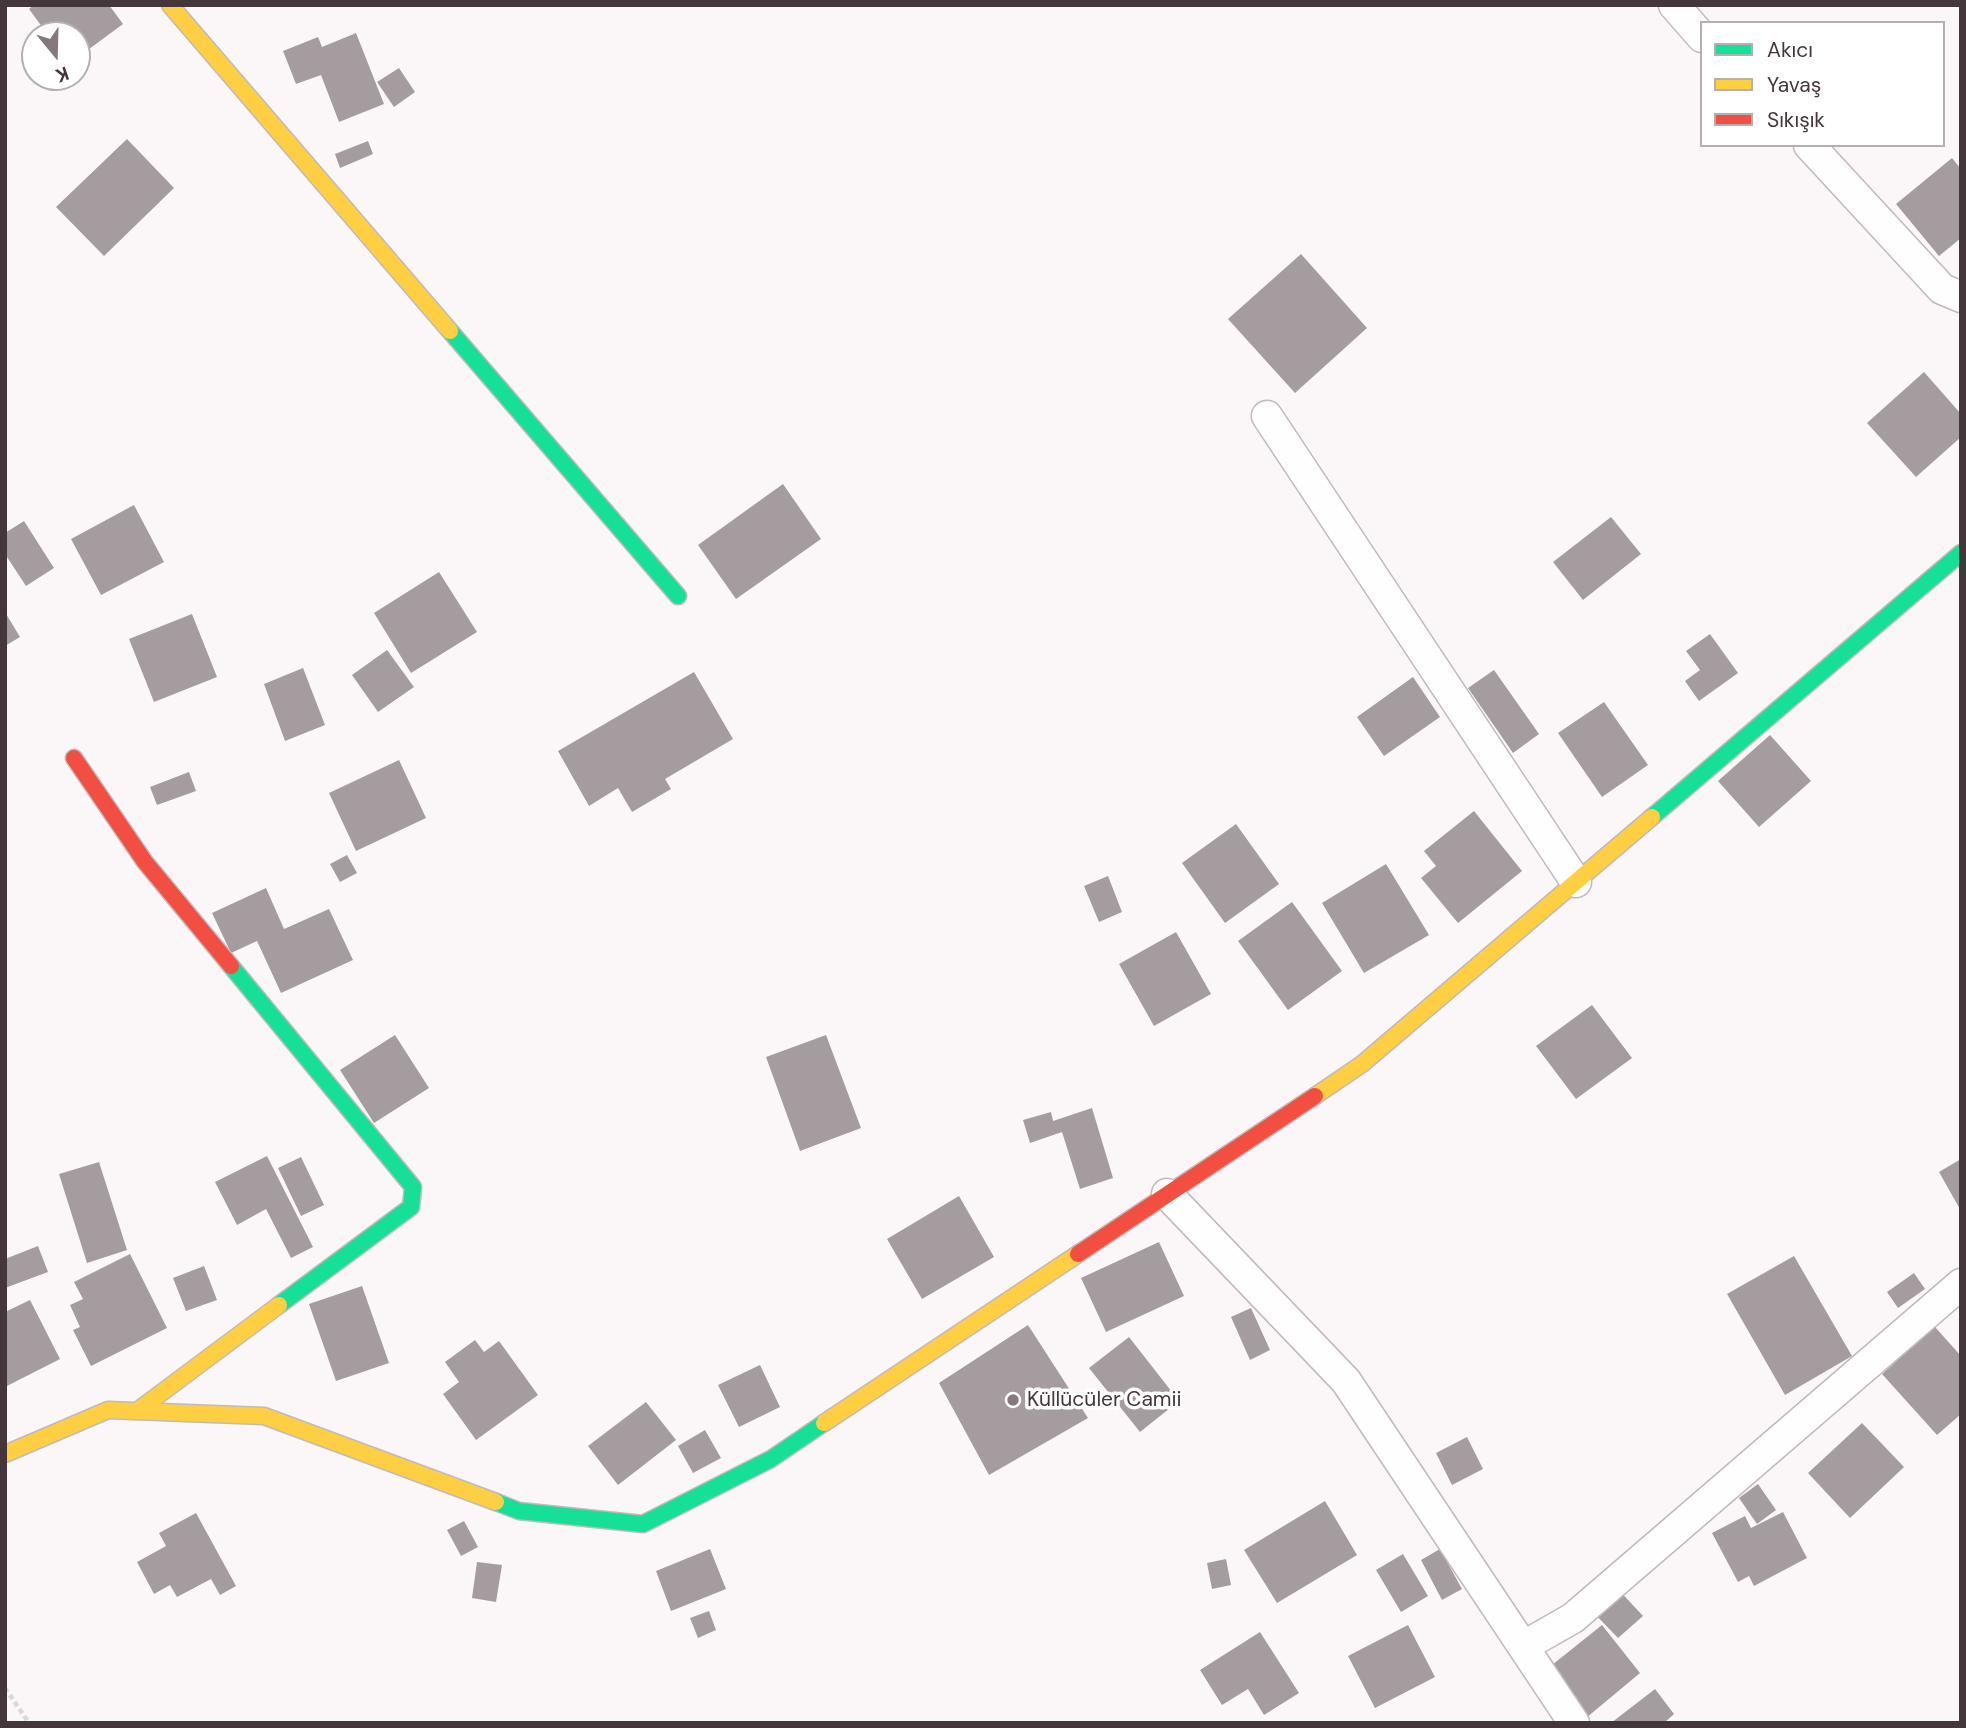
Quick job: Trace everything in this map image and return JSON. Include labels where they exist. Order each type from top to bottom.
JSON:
[{"type":"street","points":[[170,5],[678,596]]},
{"type":"street","points":[[1674,5],[1700,35]]},
{"type":"street","points":[[1811,147],[1942,289],[1961,297]]},
{"type":"street","points":[[1267,416],[1576,882]]},
{"type":"street","points":[[5,1454],[108,1410],[264,1416],[519,1511],[643,1524],[771,1459],[1362,1063],[1961,553]]},
{"type":"street","points":[[74,758],[145,862],[412,1187],[411,1207],[137,1411]]},
{"type":"street","points":[[1167,1194],[1346,1381],[1574,1723]]},
{"type":"street","points":[[1524,1646],[1573,1618],[1961,1284]]},
{"type":"path","points":[[5,1688],[29,1723]]},
{"type":"building","points":[[34,5],[109,5],[123,24],[91,48],[91,21],[38,21],[29,9]]},
{"type":"building","points":[[356,33],[384,104],[339,122],[321,75],[296,84],[283,51],[318,37],[322,47]]},
{"type":"building","points":[[399,68],[415,92],[394,107],[377,82]]},
{"type":"building","points":[[127,139],[174,188],[104,256],[56,207]]},
{"type":"building","points":[[368,141],[373,154],[340,168],[335,154]]},
{"type":"building","points":[[1952,158],[1961,169],[1961,238],[1939,256],[1896,204]]},
{"type":"building","points":[[1301,254],[1367,328],[1295,393],[1228,319]]},
{"type":"building","points":[[1924,372],[1961,414],[1961,437],[1916,477],[1867,423]]},
{"type":"building","points":[[783,484],[821,539],[736,599],[698,545]]},
{"type":"building","points":[[134,505],[164,562],[101,595],[71,539]]},
{"type":"building","points":[[1611,517],[1641,554],[1583,600],[1553,562]]},
{"type":"building","points":[[24,521],[54,568],[26,586],[5,554],[5,533]]},
{"type":"building","points":[[439,572],[477,632],[411,673],[374,613]]},
{"type":"building","points":[[5,612],[20,637],[5,646]]},
{"type":"building","points":[[192,614],[217,677],[154,702],[129,639]]},
{"type":"building","points":[[1710,634],[1738,673],[1699,701],[1685,681],[1700,670],[1686,651]]},
{"type":"building","points":[[387,650],[414,687],[378,712],[352,675]]},
{"type":"building","points":[[303,668],[325,725],[285,741],[264,684]]},
{"type":"building","points":[[1494,670],[1539,734],[1513,753],[1468,688]]},
{"type":"building","points":[[694,672],[733,739],[665,779],[671,789],[632,812],[618,788],[589,806],[558,751]]},
{"type":"building","points":[[1413,677],[1440,717],[1384,756],[1357,717]]},
{"type":"building","points":[[1604,702],[1648,765],[1602,797],[1558,733]]},
{"type":"building","points":[[1770,735],[1811,781],[1759,827],[1718,781]]},
{"type":"building","points":[[399,760],[426,818],[356,851],[329,793]]},
{"type":"building","points":[[189,772],[196,791],[157,805],[150,787]]},
{"type":"building","points":[[1474,811],[1522,871],[1458,923],[1421,878],[1436,866],[1424,851]]},
{"type":"building","points":[[1236,824],[1279,884],[1225,923],[1182,863]]},
{"type":"building","points":[[347,855],[357,873],[340,882],[330,864]]},
{"type":"building","points":[[1386,864],[1429,935],[1364,973],[1322,903]]},
{"type":"building","points":[[1108,876],[1122,912],[1099,922],[1084,886]]},
{"type":"building","points":[[266,888],[284,929],[329,909],[353,960],[281,993],[257,941],[231,953],[212,913]]},
{"type":"building","points":[[1292,902],[1342,971],[1288,1010],[1238,941]]},
{"type":"building","points":[[1176,932],[1211,994],[1154,1026],[1119,964]]},
{"type":"building","points":[[1592,1005],[1632,1058],[1576,1099],[1536,1046]]},
{"type":"building","points":[[395,1035],[429,1088],[374,1123],[340,1070]]},
{"type":"building","points":[[826,1035],[861,1128],[800,1151],[766,1057]]},
{"type":"building","points":[[1092,1108],[1113,1178],[1080,1189],[1062,1132],[1030,1143],[1023,1120],[1051,1112],[1053,1121]]},
{"type":"building","points":[[267,1156],[313,1247],[291,1258],[266,1209],[237,1225],[215,1182]]},
{"type":"building","points":[[301,1157],[324,1205],[301,1216],[278,1168]]},
{"type":"building","points":[[1961,1159],[1961,1211],[1939,1172]]},
{"type":"building","points":[[99,1162],[127,1250],[87,1263],[59,1174]]},
{"type":"building","points":[[959,1196],[994,1257],[922,1299],[887,1239]]},
{"type":"building","points":[[1159,1242],[1184,1296],[1106,1332],[1081,1278]]},
{"type":"building","points":[[38,1246],[48,1272],[5,1288],[5,1259]]},
{"type":"building","points":[[130,1254],[167,1328],[91,1366],[73,1330],[80,1327],[70,1305],[83,1299],[74,1282]]},
{"type":"building","points":[[1794,1256],[1852,1356],[1785,1395],[1727,1294]]},
{"type":"building","points":[[204,1266],[217,1300],[186,1311],[173,1278]]},
{"type":"building","points":[[1914,1273],[1925,1289],[1898,1308],[1887,1292]]},
{"type":"building","points":[[362,1286],[389,1363],[336,1381],[309,1304]]},
{"type":"building","points":[[30,1300],[60,1359],[5,1387],[5,1312]]},
{"type":"building","points":[[1251,1308],[1270,1350],[1250,1360],[1231,1317]]},
{"type":"building","name":"Küllücüler Camii","points":[[1028,1325],[1088,1418],[989,1475],[939,1383]]},
{"type":"building","points":[[1935,1327],[1961,1356],[1961,1414],[1937,1435],[1882,1374]]},
{"type":"building","points":[[1129,1337],[1179,1401],[1140,1432],[1089,1368]]},
{"type":"building","points":[[475,1340],[484,1352],[499,1341],[538,1395],[476,1440],[443,1394],[459,1382],[445,1362]]},
{"type":"building","points":[[760,1365],[780,1407],[739,1427],[718,1385]]},
{"type":"building","points":[[646,1402],[676,1440],[618,1485],[588,1446]]},
{"type":"building","points":[[1862,1423],[1904,1467],[1850,1518],[1808,1473]]},
{"type":"building","points":[[705,1430],[721,1458],[693,1473],[678,1446]]},
{"type":"building","points":[[1467,1437],[1483,1469],[1452,1485],[1436,1453]]},
{"type":"building","points":[[1758,1484],[1776,1510],[1757,1524],[1739,1498]]},
{"type":"building","points":[[1325,1501],[1357,1555],[1277,1603],[1244,1550]]},
{"type":"building","points":[[1783,1512],[1807,1558],[1754,1586],[1749,1576],[1738,1582],[1712,1533],[1745,1516],[1751,1528]]},
{"type":"building","points":[[196,1513],[236,1586],[220,1595],[211,1579],[177,1597],[170,1585],[154,1594],[137,1562],[166,1546],[159,1533]]},
{"type":"building","points":[[464,1521],[478,1547],[461,1556],[447,1530]]},
{"type":"building","points":[[710,1549],[726,1589],[671,1611],[656,1571]]},
{"type":"building","points":[[1440,1549],[1462,1589],[1442,1600],[1421,1560]]},
{"type":"building","points":[[1403,1554],[1428,1596],[1401,1612],[1376,1570]]},
{"type":"building","points":[[1226,1559],[1231,1585],[1212,1589],[1207,1563]]},
{"type":"building","points":[[477,1562],[502,1565],[496,1602],[472,1598]]},
{"type":"building","points":[[1616,1587],[1643,1616],[1618,1638],[1591,1610]]},
{"type":"building","points":[[709,1611],[716,1630],[698,1638],[690,1618]]},
{"type":"building","points":[[1408,1625],[1435,1677],[1375,1708],[1348,1656]]},
{"type":"building","points":[[1602,1625],[1640,1673],[1586,1718],[1547,1669]]},
{"type":"building","points":[[1260,1632],[1299,1693],[1264,1715],[1248,1689],[1222,1705],[1200,1670]]},
{"type":"building","points":[[1655,1689],[1674,1714],[1664,1723],[1611,1723]]},
{"type":"traffic: fast","points":[[450,331],[678,596]]},
{"type":"traffic: fast","points":[[1652,817],[1961,553]]},
{"type":"traffic: fast","points":[[231,966],[413,1187],[411,1207],[279,1305]]},
{"type":"traffic: fast","points":[[496,1502],[519,1511],[643,1524],[771,1459],[824,1423]]},
{"type":"traffic: slow","points":[[170,5],[450,331]]},
{"type":"traffic: slow","points":[[1315,1096],[1362,1064],[1652,817]]},
{"type":"traffic: slow","points":[[824,1423],[1078,1254]]},
{"type":"traffic: slow","points":[[137,1411],[279,1305]]},
{"type":"traffic: slow","points":[[5,1454],[108,1410],[264,1416],[496,1502]]},
{"type":"traffic: jam","points":[[74,758],[145,862],[231,966]]},
{"type":"traffic: jam","points":[[1078,1254],[1315,1096]]},
{"type":"place","name":"Küllücüler Camii","points":[[1013,1400]]}]
